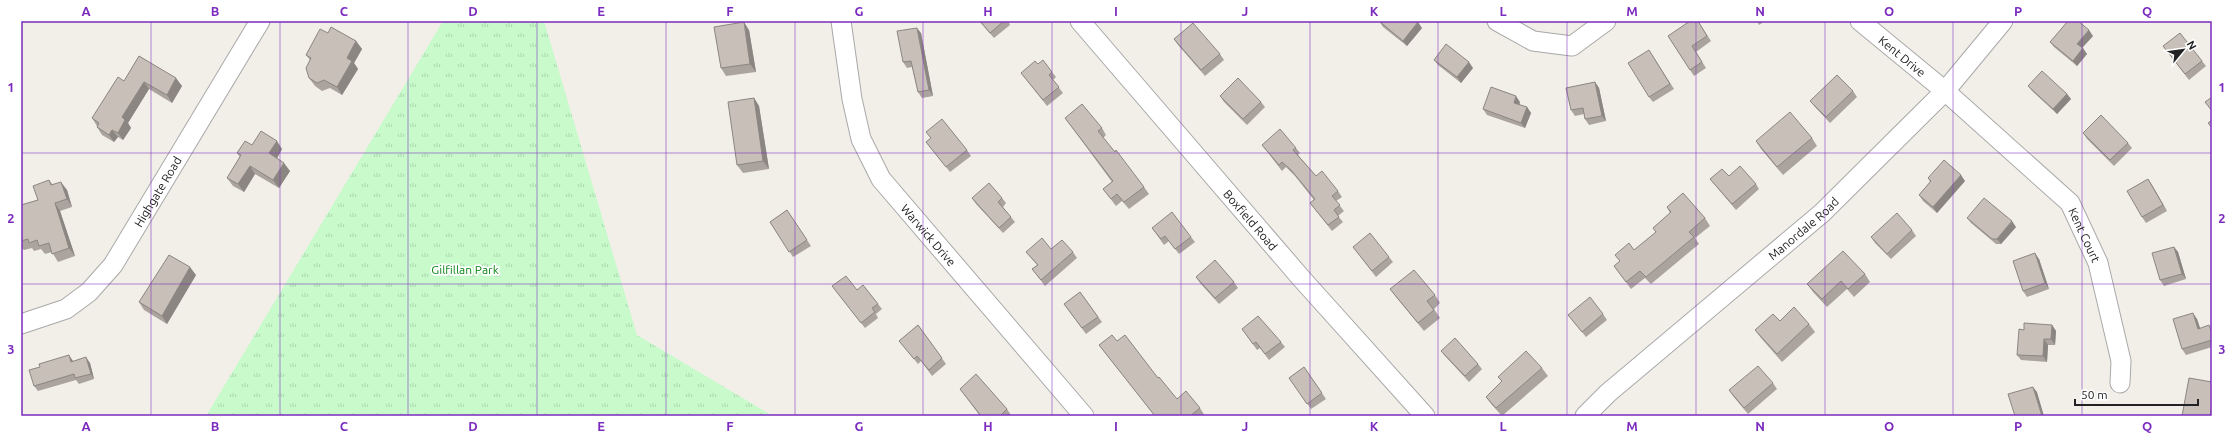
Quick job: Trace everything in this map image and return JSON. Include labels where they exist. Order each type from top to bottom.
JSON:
[{"type":"street","name":"Highgate Road","points":[[21,324],[66,309],[89,292],[113,265],[260,21]]},
{"type":"street","name":"Warwick Drive","points":[[841,21],[852,100],[861,139],[881,179],[1084,416]]},
{"type":"street","name":"Boxfield Road","points":[[1080,21],[1295,272],[1425,416]]},
{"type":"street","points":[[1497,21],[1533,41],[1572,46],[1606,21]]},
{"type":"street","name":"Kent Drive","points":[[1860,21],[1945,91]]},
{"type":"street","name":"Manordale Road","points":[[1585,416],[1608,393],[1822,213],[1945,91],[2003,21]]},
{"type":"street","name":"Kent Court","points":[[1945,91],[2070,203],[2098,263],[2121,361],[2120,383]]},
{"type":"green space","name":"Gilfillan Park","points":[[443,21],[544,21],[637,335],[773,416],[206,416]]},
{"type":"building","points":[[980,21],[1004,21],[990,33]]},
{"type":"building","points":[[1379,21],[1416,21],[1418,22],[1403,41]]},
{"type":"building","points":[[1690,21],[1698,21],[1707,36],[1692,46],[1702,62],[1690,70],[1668,36]]},
{"type":"building","points":[[2068,21],[2078,21],[2089,30],[2077,44],[2083,48],[2073,61],[2050,42]]},
{"type":"building","points":[[744,22],[750,64],[721,68],[714,27]]},
{"type":"building","points":[[1193,23],[1220,54],[1201,70],[1174,39]]},
{"type":"building","points":[[331,27],[356,41],[347,58],[352,61],[337,87],[324,80],[317,83],[309,78],[306,68],[311,58],[306,55],[320,29],[328,33]]},
{"type":"building","points":[[917,28],[929,90],[918,92],[911,61],[903,62],[897,31]]},
{"type":"building","points":[[2180,33],[2202,61],[2185,74],[2163,46]]},
{"type":"building","points":[[1446,44],[1469,62],[1457,77],[1434,60]]},
{"type":"building","points":[[1649,50],[1670,84],[1649,97],[1628,63]]},
{"type":"building","points":[[139,56],[176,78],[167,95],[144,82],[122,117],[125,120],[118,133],[112,130],[109,135],[97,127],[99,123],[92,118],[118,77],[124,81]]},
{"type":"building","points":[[1043,60],[1052,72],[1049,75],[1059,87],[1043,100],[1021,73],[1035,61],[1038,64]]},
{"type":"building","points":[[2042,71],[2067,94],[2053,109],[2028,86]]},
{"type":"building","points":[[1837,75],[1853,91],[1826,117],[1810,101]]},
{"type":"building","points":[[1238,78],[1261,102],[1243,119],[1220,96]]},
{"type":"building","points":[[1595,82],[1602,116],[1585,119],[1583,108],[1571,110],[1566,88]]},
{"type":"building","points":[[1491,87],[1516,96],[1514,103],[1527,107],[1521,123],[1483,109]]},
{"type":"building","points":[[2212,97],[2212,111],[2205,102]]},
{"type":"building","points":[[754,98],[763,161],[737,165],[728,102]]},
{"type":"building","points":[[1082,104],[1102,128],[1098,131],[1115,152],[1116,150],[1144,187],[1124,202],[1117,194],[1111,199],[1103,189],[1113,181],[1065,118]]},
{"type":"building","points":[[1790,112],[1812,138],[1777,167],[1756,141]]},
{"type":"building","points":[[2101,115],[2128,143],[2110,160],[2083,133]]},
{"type":"building","points":[[942,119],[967,150],[946,167],[926,142],[931,138],[926,132]]},
{"type":"building","points":[[2212,120],[2212,128],[2208,123]]},
{"type":"building","points":[[1280,129],[1296,148],[1293,150],[1316,176],[1322,171],[1338,191],[1332,196],[1340,205],[1334,210],[1339,217],[1328,225],[1310,203],[1315,199],[1291,170],[1282,162],[1279,165],[1262,145]]},
{"type":"building","points":[[261,131],[277,141],[269,153],[284,163],[273,180],[250,166],[238,184],[227,178],[241,155],[237,153],[245,141],[252,145]]},
{"type":"building","points":[[1944,160],[1961,175],[1933,207],[1919,195],[1931,181],[1928,178]]},
{"type":"building","points":[[1740,166],[1756,184],[1732,204],[1710,179],[1722,169],[1729,176]]},
{"type":"building","points":[[2148,179],[2163,205],[2142,217],[2127,191]]},
{"type":"building","points":[[49,180],[51,185],[61,182],[67,199],[55,203],[69,248],[52,254],[49,243],[39,246],[37,240],[29,243],[28,239],[21,241],[21,205],[38,200],[33,186]]},
{"type":"building","points":[[989,183],[1002,198],[998,202],[1011,217],[999,228],[972,198]]},
{"type":"building","points":[[1683,193],[1705,218],[1689,232],[1694,237],[1646,277],[1640,271],[1626,282],[1614,266],[1620,261],[1615,255],[1629,243],[1634,250],[1656,232],[1653,228],[1671,212],[1667,207]]},
{"type":"building","points":[[1984,198],[2012,221],[1997,239],[1992,239],[1967,218]]},
{"type":"building","points":[[787,210],[807,240],[789,252],[770,222]]},
{"type":"building","points":[[1172,212],[1191,237],[1175,249],[1165,236],[1161,239],[1152,228]]},
{"type":"building","points":[[1897,213],[1912,230],[1887,254],[1871,237]]},
{"type":"building","points":[[1370,233],[1389,257],[1372,271],[1353,247]]},
{"type":"building","points":[[1042,238],[1051,249],[1062,240],[1073,252],[1041,280],[1032,269],[1038,265],[1026,252]]},
{"type":"building","points":[[2174,247],[2182,274],[2160,280],[2152,253]]},
{"type":"building","points":[[1843,251],[1865,274],[1848,289],[1841,281],[1822,299],[1807,284]]},
{"type":"building","points":[[2035,253],[2045,283],[2023,291],[2013,261]]},
{"type":"building","points":[[169,255],[190,267],[162,316],[139,302]]},
{"type":"building","points":[[1215,260],[1234,282],[1215,298],[1196,277]]},
{"type":"building","points":[[1414,270],[1435,295],[1427,301],[1434,310],[1418,323],[1390,289]]},
{"type":"building","points":[[846,276],[857,290],[863,285],[878,304],[872,308],[875,312],[861,323],[832,286]]},
{"type":"building","points":[[1080,292],[1098,317],[1082,328],[1064,304]]},
{"type":"building","points":[[1590,297],[1603,314],[1582,332],[1568,315]]},
{"type":"building","points":[[1794,307],[1809,324],[1777,354],[1755,330],[1773,314],[1780,321]]},
{"type":"building","points":[[2193,313],[2198,329],[2209,325],[2212,333],[2212,340],[2182,349],[2173,319]]},
{"type":"building","points":[[1258,316],[1281,342],[1265,354],[1256,342],[1253,344],[1242,329]]},
{"type":"building","points":[[2024,323],[2052,325],[2051,339],[2044,339],[2043,356],[2017,355],[2019,329],[2024,330]]},
{"type":"building","points":[[918,325],[942,358],[929,370],[917,356],[914,359],[899,341]]},
{"type":"building","points":[[1112,335],[1117,341],[1125,335],[1158,378],[1159,377],[1177,399],[1186,391],[1200,408],[1190,416],[1155,416],[1099,345]]},
{"type":"building","points":[[1455,338],[1478,364],[1465,376],[1441,351]]},
{"type":"building","points":[[1526,351],[1542,368],[1496,408],[1486,397],[1502,381],[1498,377]]},
{"type":"building","points":[[69,355],[71,362],[86,357],[91,374],[75,378],[74,374],[34,386],[29,370],[40,367],[39,364]]},
{"type":"building","points":[[1758,366],[1773,383],[1744,408],[1729,390]]},
{"type":"building","points":[[1304,367],[1322,393],[1307,404],[1289,378]]},
{"type":"building","points":[[976,374],[1007,409],[1000,416],[981,416],[960,389]]},
{"type":"building","points":[[2189,378],[2212,382],[2212,405],[2210,416],[2182,416]]},
{"type":"building","points":[[2033,387],[2042,416],[2015,416],[2008,394]]}]
